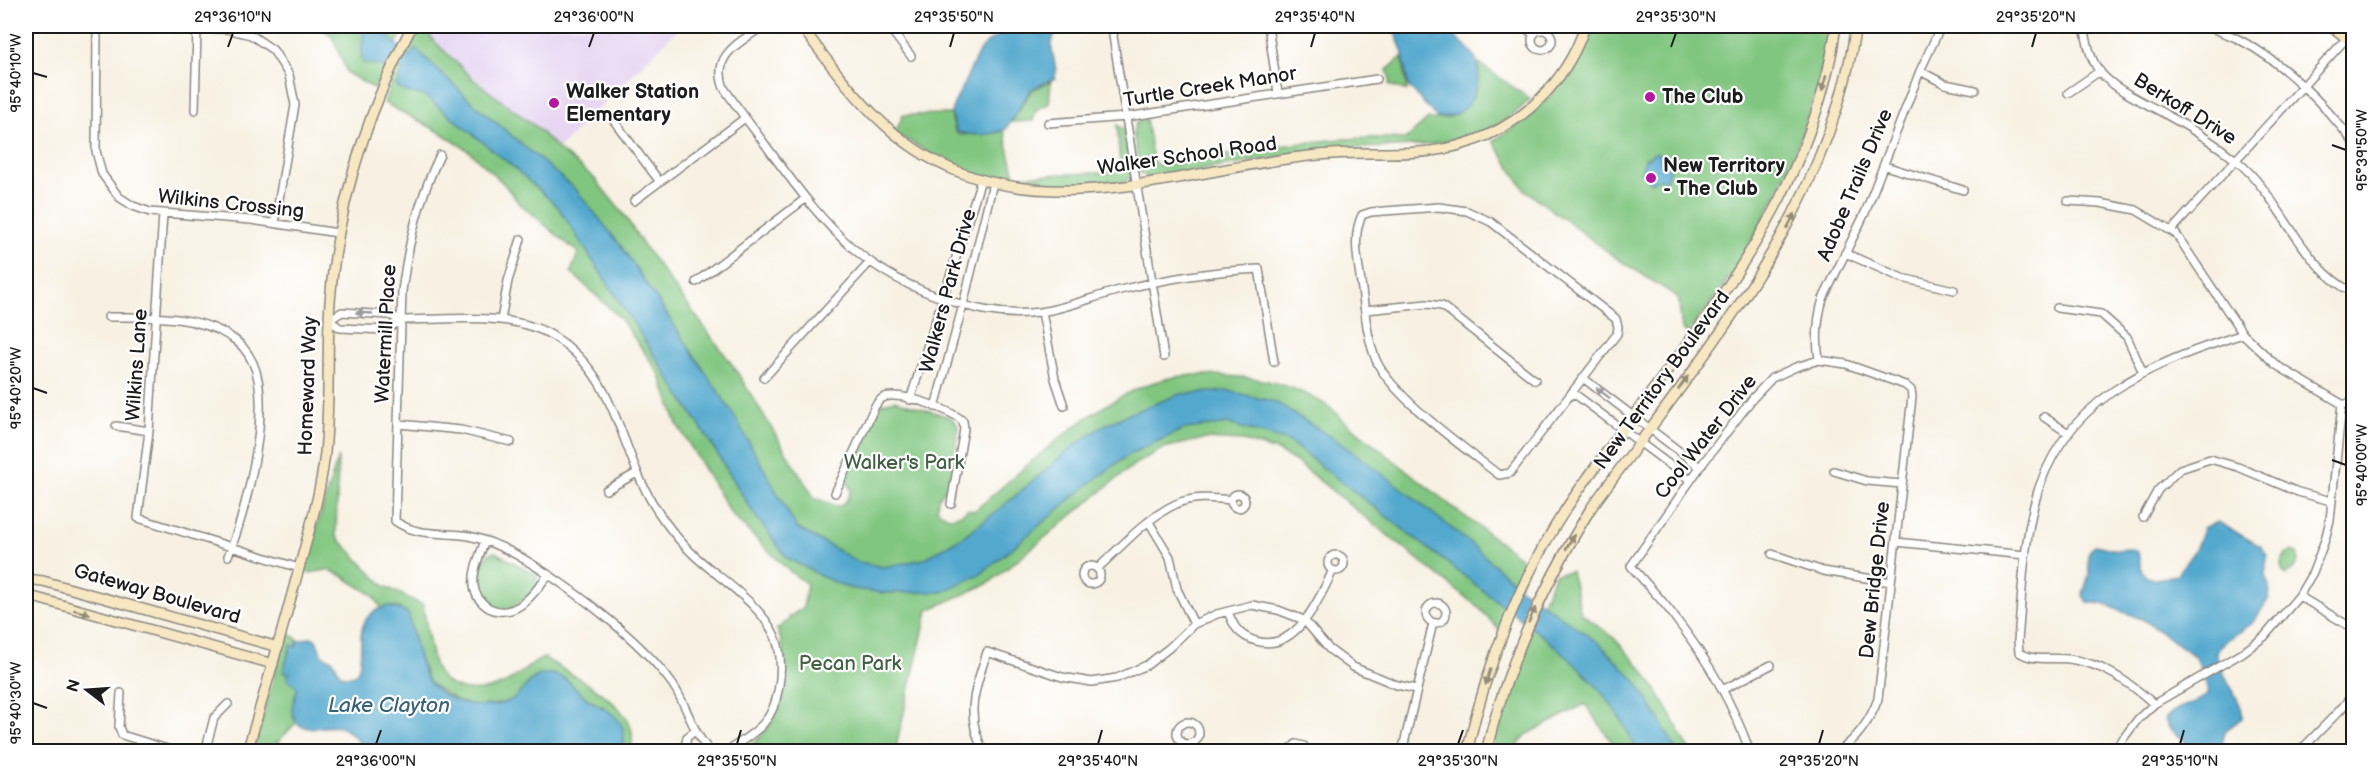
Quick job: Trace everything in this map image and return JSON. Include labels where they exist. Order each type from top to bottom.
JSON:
[{"type":"street","name":"Homeward Way","points":[[247,752],[316,508],[328,424],[328,320],[338,233],[359,152],[386,79],[412,26]]},
{"type":"street","points":[[763,26],[729,51],[720,64],[723,88],[805,199],[833,232],[870,262],[905,284],[943,299],[963,305],[1012,313],[1042,312],[1153,282],[1259,269],[1274,362]]},
{"type":"street","name":"Walker School Road","points":[[801,26],[872,116],[934,162],[981,180],[1022,189],[1046,191],[1136,184],[1318,154],[1429,153],[1461,147],[1505,126],[1537,102],[1564,70],[1586,26]]},
{"type":"street","points":[[888,26],[911,56]]},
{"type":"street","points":[[1114,26],[1113,36],[1164,357]]},
{"type":"street","points":[[1268,26],[1278,93]]},
{"type":"street","points":[[1523,26],[1533,34]]},
{"type":"street","name":"New Territory Boulevard","points":[[1467,752],[1491,667],[1527,581],[1551,535],[1568,507],[1623,430],[1721,297],[1748,256],[1794,172],[1815,115],[1836,26]]},
{"type":"street","name":"New Territory Boulevard","points":[[1486,752],[1522,637],[1542,594],[1591,508],[1735,313],[1801,202],[1833,121],[1856,26]]},
{"type":"street","name":"Adobe Trails Drive","points":[[1819,360],[1817,336],[1820,309],[1865,213],[1920,71],[1941,26]]},
{"type":"street","name":"Berkoff Drive","points":[[2084,26],[2091,54],[2100,71],[2129,94],[2193,129],[2236,160],[2272,200],[2323,272],[2340,286],[2354,293]]},
{"type":"street","points":[[2205,26],[2241,40],[2302,86],[2354,143]]},
{"type":"street","points":[[2331,26],[2350,41]]},
{"type":"street","name":"Wilkins Crossing","points":[[196,28],[97,28],[96,151],[102,174],[119,197],[143,210],[163,214],[275,223],[338,233]]},
{"type":"street","points":[[195,111],[196,28],[226,29],[257,38],[278,56],[289,75],[294,90],[295,112],[275,223]]},
{"type":"street","points":[[2171,231],[2302,86],[2350,41],[2354,30]]},
{"type":"street","points":[[1920,71],[1945,84],[1975,90]]},
{"type":"street","points":[[2068,93],[2100,71]]},
{"type":"street","name":"Turtle Creek Manor","points":[[1048,123],[1126,117],[1377,79]]},
{"type":"street","points":[[1815,115],[1833,121]]},
{"type":"street","points":[[634,201],[745,118]]},
{"type":"street","points":[[614,122],[660,182]]},
{"type":"street","name":"Watermill Place","points":[[440,155],[424,193],[410,244],[402,291],[395,520],[405,528],[444,535],[468,536],[485,541]]},
{"type":"street","points":[[1885,166],[1962,190]]},
{"type":"street","name":"Walkers Park Drive","points":[[910,400],[981,180]]},
{"type":"street","name":"Walkers Park Drive","points":[[935,407],[993,183]]},
{"type":"street","points":[[696,282],[805,199]]},
{"type":"street","points":[[2068,201],[2100,203],[2136,210],[2176,234],[2243,334],[2276,365],[2342,404],[2354,404]]},
{"type":"street","points":[[1439,207],[1475,213],[1491,222],[1616,319],[1618,327],[1617,334],[1510,473],[1499,475],[1389,382],[1376,359],[1365,310],[1356,235],[1356,226],[1362,215],[1371,212],[1439,207]]},
{"type":"street","name":"Wilkins Lane","points":[[163,214],[149,431],[138,518],[232,547]]},
{"type":"street","points":[[501,320],[510,272],[521,239]]},
{"type":"street","points":[[1845,253],[1902,278],[1954,290]]},
{"type":"street","points":[[764,378],[870,262]]},
{"type":"street","points":[[1365,310],[1427,304],[1442,306],[1536,380]]},
{"type":"street","points":[[2057,308],[2101,314],[2127,337],[2142,373]]},
{"type":"street","points":[[401,320],[386,330],[340,328],[328,320],[342,312],[389,315],[401,320],[515,322],[544,331],[568,347],[588,366],[607,395],[636,473],[649,498],[672,532],[750,604],[768,623],[776,638],[780,657],[780,674],[772,708],[764,723],[727,752]]},
{"type":"street","points":[[1042,312],[1051,360],[1064,406]]},
{"type":"street","points":[[108,316],[190,321],[215,328],[237,341],[253,363],[258,381],[259,410],[256,451],[247,494],[228,556]]},
{"type":"street","points":[[2154,704],[2114,674],[2091,664],[2070,659],[2026,657],[2019,652],[2025,555],[2039,487],[2046,468],[2068,433],[2090,409],[2127,381],[2186,352],[2243,334]]},
{"type":"street","name":"Cool Water Drive","points":[[1722,690],[1676,618],[1631,566],[1690,480],[1764,385],[1782,373],[1819,360],[1846,364],[1905,385],[1911,390],[1912,397]]},
{"type":"street","points":[[1583,378],[1700,467]]},
{"type":"street","points":[[1572,392],[1690,480]]},
{"type":"street","points":[[835,493],[875,406],[881,399],[890,396],[935,407],[955,414],[963,421],[964,429],[951,504]]},
{"type":"street","name":"Dew Bridge Drive","points":[[1838,752],[1861,732],[1878,699],[1912,397]]},
{"type":"street","points":[[2113,752],[2138,719],[2154,704],[2224,664],[2264,637],[2299,597],[2313,572],[2325,540],[2342,404]]},
{"type":"street","points":[[2044,417],[2068,433]]},
{"type":"street","points":[[399,424],[460,430],[511,442]]},
{"type":"street","points":[[116,426],[149,431]]},
{"type":"street","points":[[2143,517],[2158,490],[2180,469],[2210,459],[2238,467],[2298,492],[2331,501]]},
{"type":"street","points":[[1834,471],[1867,481],[1902,484]]},
{"type":"street","points":[[606,490],[636,473]]},
{"type":"street","points":[[1097,569],[1149,522],[1176,504],[1193,499],[1231,500]]},
{"type":"street","points":[[1149,522],[1170,557],[1177,589],[1194,624]]},
{"type":"street","points":[[548,575],[524,604],[506,611],[491,609],[477,597],[474,587],[476,568],[485,541],[513,553],[548,575],[618,628],[650,657],[683,700],[695,732],[711,752]]},
{"type":"street","points":[[1896,542],[2025,555]]},
{"type":"street","points":[[232,547],[299,568]]},
{"type":"street","points":[[1772,554],[1823,571],[1892,582]]},
{"type":"street","points":[[1228,612],[1234,627],[1243,636],[1259,642],[1275,641],[1290,635],[1304,620],[1318,602],[1333,570]]},
{"type":"street","name":"Gateway Boulevard","points":[[26,579],[44,581],[278,647]]},
{"type":"street","name":"Gateway Boulevard","points":[[26,595],[273,664]]},
{"type":"street","points":[[2299,597],[2354,629]]},
{"type":"street","points":[[984,752],[974,729],[972,704],[987,652],[1062,677],[1092,682],[1118,678],[1147,665],[1194,624],[1252,605],[1278,610],[1304,620],[1329,649],[1353,667],[1397,685],[1416,689]]},
{"type":"street","points":[[1402,752],[1433,623]]},
{"type":"street","points":[[1750,752],[1722,690],[1771,665]]},
{"type":"street","points":[[121,693],[119,727],[122,735],[177,752]]},
{"type":"street","points":[[2299,752],[2354,693]]},
{"type":"street","points":[[205,752],[214,718],[228,704]]},
{"type":"street","points":[[684,752],[687,737],[695,732]]},
{"type":"street","points":[[1287,752],[1296,744],[1304,746],[1307,752]]},
{"type":"shaded area","name":"Walker Station Elementary","points":[[431,26],[681,26],[558,149],[535,126],[474,80],[431,38]]},
{"type":"green space","points":[[319,26],[405,26],[375,89],[347,73],[332,36]]},
{"type":"green space","points":[[420,26],[431,26],[431,38],[474,80],[535,126],[558,149],[594,178],[625,216],[643,245],[734,367],[815,499],[840,506],[847,499],[851,491],[846,478],[878,408],[883,403],[895,400],[950,417],[957,424],[949,487],[938,498],[937,509],[952,517],[968,509],[974,511],[1062,436],[1111,402],[1136,389],[1173,377],[1197,375],[1257,379],[1291,388],[1325,404],[1459,512],[1529,564],[1499,630],[1480,609],[1295,461],[1277,451],[1243,441],[1203,439],[1164,448],[1135,464],[989,583],[928,610],[895,751],[756,751],[751,745],[772,721],[783,692],[785,660],[777,629],[803,608],[807,584],[788,570],[731,514],[677,424],[659,373],[621,319],[571,272],[578,253],[518,202],[504,184],[469,151],[438,131],[384,103]]},
{"type":"green space","name":"New Territory - The Club","points":[[1590,26],[1831,26],[1810,110],[1778,191],[1744,255],[1688,333],[1682,330],[1678,297],[1616,258],[1525,190],[1493,141],[1540,106],[1560,85],[1576,60]]},
{"type":"green space","points":[[1402,57],[1407,91],[1389,85],[1387,70]]},
{"type":"green space","points":[[1479,63],[1530,99],[1508,118],[1485,131],[1432,144],[1315,151],[1149,178],[1140,173],[1133,132],[1136,123],[1146,119],[1153,161],[1158,165],[1313,142],[1375,138],[1406,139],[1428,119],[1441,119],[1461,111],[1476,86]]},
{"type":"green space","points":[[1051,81],[1049,104],[1037,109],[1033,121],[1011,122],[1032,90]]},
{"type":"green space","points":[[951,114],[955,132],[960,135],[1004,131],[1015,176],[1116,172],[1120,166],[1117,125],[1124,130],[1131,175],[1125,182],[1073,188],[1038,189],[957,170],[895,133],[903,115]]},
{"type":"green space","points":[[338,457],[336,536],[384,586],[423,605],[432,656],[441,677],[456,687],[484,690],[506,682],[544,658],[591,686],[614,703],[631,726],[631,751],[624,751],[624,738],[603,706],[591,702],[565,678],[530,681],[523,692],[512,700],[499,704],[477,706],[459,702],[429,683],[400,608],[389,606],[381,608],[373,595],[339,574],[327,570],[309,573],[303,571]]},
{"type":"green space","points":[[2291,551],[2297,553],[2299,560],[2293,570],[2286,575],[2282,571],[2283,562],[2286,554]]},
{"type":"green space","points":[[495,552],[536,575],[536,586],[533,590],[525,599],[510,609],[489,606],[482,599],[477,586],[479,571],[485,558]]},
{"type":"green space","points":[[1571,571],[1581,613],[1613,637],[1644,671],[1690,751],[1618,751],[1585,704],[1526,735],[1513,751],[1491,750],[1523,647],[1555,574]]},
{"type":"green space","points":[[286,632],[298,639],[296,647],[291,645],[283,672],[289,673],[297,687],[293,713],[297,722],[269,751],[253,752]]},
{"type":"water","points":[[360,26],[390,26],[390,38],[410,57],[415,48],[472,102],[577,191],[621,246],[732,412],[797,528],[858,562],[884,567],[924,559],[961,538],[1002,507],[1071,448],[1103,426],[1180,394],[1229,391],[1275,402],[1339,442],[1470,543],[1520,588],[1599,643],[1635,680],[1676,751],[1637,751],[1620,717],[1598,689],[1574,663],[1545,638],[1288,441],[1229,424],[1184,429],[1130,454],[1094,480],[982,573],[943,592],[882,593],[848,588],[787,558],[752,511],[707,437],[558,207],[511,165],[425,96],[403,91],[396,86],[404,69],[363,63],[361,55],[364,31]]},
{"type":"water","points":[[1013,26],[1057,26],[1051,45],[1056,70],[1055,78],[1031,89],[1006,129],[982,135],[957,132],[951,113],[979,52],[987,43]]},
{"type":"water","points":[[1392,26],[1447,26],[1472,53],[1478,69],[1477,86],[1474,95],[1463,109],[1452,116],[1437,118],[1408,86],[1402,50]]},
{"type":"water","points":[[1656,153],[1671,165],[1666,180],[1659,179],[1650,182],[1641,172],[1646,157],[1649,158],[1650,155]]},
{"type":"water","points":[[2218,522],[2262,547],[2267,556],[2265,576],[2270,588],[2269,598],[2253,623],[2223,643],[2216,652],[2221,668],[2240,704],[2242,718],[2225,731],[2221,751],[2186,751],[2185,741],[2168,728],[2165,719],[2173,711],[2207,695],[2206,682],[2196,658],[2144,620],[2103,604],[2087,602],[2083,595],[2089,574],[2088,555],[2095,545],[2117,550],[2132,549],[2138,553],[2142,570],[2148,578],[2159,579],[2176,575],[2195,550],[2204,527]]},
{"type":"water","name":"Lake Clayton","points":[[389,606],[408,613],[426,677],[447,696],[468,704],[501,704],[515,697],[538,676],[547,674],[562,677],[586,697],[615,716],[623,730],[624,751],[365,751],[350,732],[342,728],[335,726],[312,728],[299,725],[292,710],[297,687],[287,679],[289,673],[283,672],[291,645],[296,647],[298,641],[312,637],[316,640],[322,655],[333,660],[340,674],[349,676],[355,674],[360,662],[361,635],[366,620],[372,613]]},
{"type":"place","name":"The Club","points":[[1650,97]]},
{"type":"place","name":"Walker Station Elementary","points":[[554,103]]},
{"type":"place","name":"New Territory - The Club","points":[[1651,178]]},
{"type":"park label","name":"Walker's Park","points":[[904,463]]},
{"type":"park label","name":"Pecan Park","points":[[850,664]]}]
